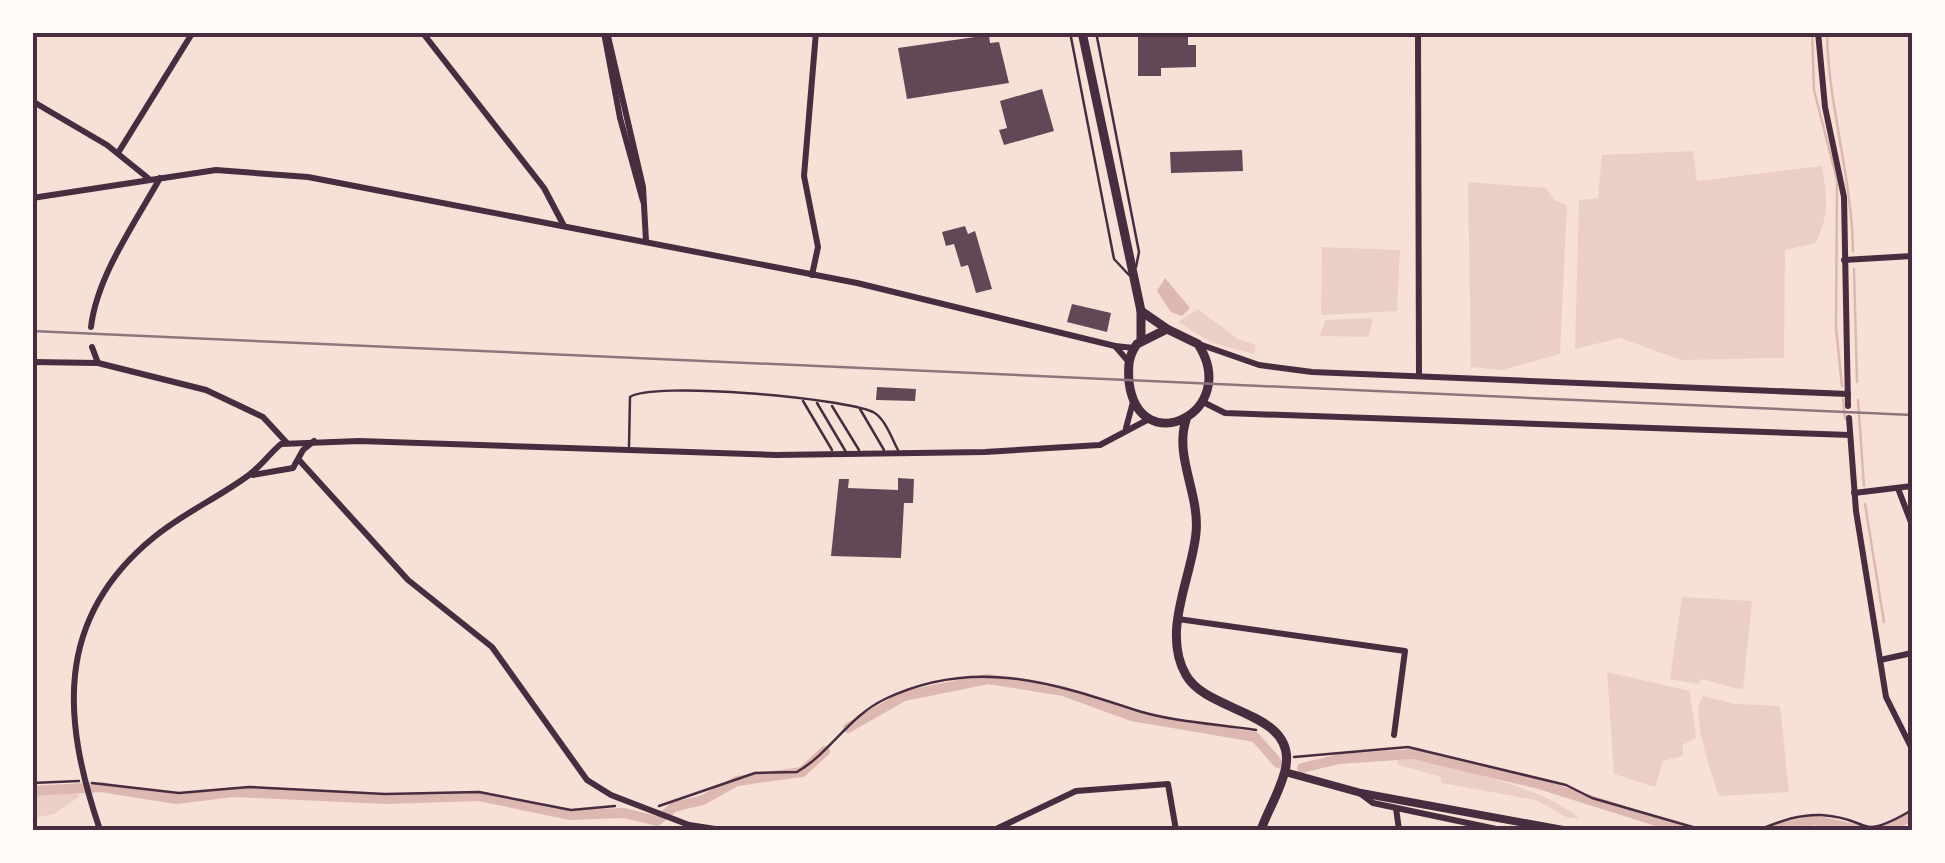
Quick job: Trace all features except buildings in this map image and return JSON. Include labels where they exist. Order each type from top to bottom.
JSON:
[{"type":"main road","points":[[1082,32],[1141,311],[1138,344],[1128,361],[1134,400],[1182,445]]},
{"type":"main road","points":[[1141,311],[1198,344],[1208,364],[1204,402],[1186,420],[1182,445],[1197,523],[1178,619],[1178,653],[1188,680],[1210,700],[1276,732],[1286,754],[1284,772],[1262,830]]},
{"type":"main road","points":[[1138,344],[1167,329]]},
{"type":"main road","points":[[1154,420],[1186,420]]},
{"type":"street","points":[[118,153],[193,32]]},
{"type":"street","points":[[422,32],[544,188],[563,224]]},
{"type":"street","points":[[606,32],[645,207],[646,241]]},
{"type":"street","points":[[812,275],[818,247],[804,176],[816,32]]},
{"type":"street","points":[[1418,32],[1419,376]]},
{"type":"street","points":[[1818,32],[1824,107],[1844,198],[1848,406]]},
{"type":"street","points":[[32,101],[118,153],[150,179]]},
{"type":"street","points":[[32,198],[216,170],[265,171],[563,224],[812,275],[1115,346],[1138,344]]},
{"type":"street","points":[[91,328],[93,309],[108,275],[161,178]]},
{"type":"street","points":[[1844,260],[1912,256]]},
{"type":"street","points":[[1198,344],[1286,370],[1848,394]]},
{"type":"street","points":[[1115,346],[1128,361]]},
{"type":"street","points":[[92,347],[98,363]]},
{"type":"street","points":[[1208,364],[1226,352]]},
{"type":"street","points":[[32,362],[98,363],[206,390],[250,410],[289,444],[398,571],[492,646],[587,780],[670,816],[722,830]]},
{"type":"street","points":[[1125,430],[1134,400]]},
{"type":"street","points":[[1204,402],[1225,413],[1850,434]]},
{"type":"street","points":[[1849,418],[1854,493],[1886,697],[1912,750]]},
{"type":"street","points":[[100,830],[79,767],[72,724],[75,671],[100,602],[129,560],[152,539],[248,476],[274,450],[289,444],[316,441],[776,454],[1085,447],[1100,445],[1125,430],[1154,420]]},
{"type":"street","points":[[271,425],[278,468]]},
{"type":"street","points":[[248,476],[293,468],[316,441]]},
{"type":"street","points":[[1854,493],[1912,486]]},
{"type":"street","points":[[1899,490],[1912,525]]},
{"type":"street","points":[[1178,619],[1405,651],[1394,735]]},
{"type":"street","points":[[1880,660],[1912,654]]},
{"type":"street","points":[[1284,772],[1360,793],[1564,830]]},
{"type":"street","points":[[994,830],[1076,790],[1168,784],[1176,830]]},
{"type":"street","points":[[1360,793],[1373,803],[1500,830]]},
{"type":"street","points":[[1396,808],[1399,830]]},
{"type":"lane","points":[[1070,32],[1114,259],[1131,276],[1139,255],[1096,32]]},
{"type":"lane","points":[[629,452],[628,406],[637,392],[782,394],[860,409],[878,416],[899,452]]},
{"type":"lane","points":[[802,400],[834,453]]},
{"type":"lane","points":[[817,402],[846,452]]},
{"type":"lane","points":[[831,404],[859,451]]},
{"type":"lane","points":[[860,409],[884,452]]},
{"type":"path","points":[[654,810],[755,772],[797,772],[855,716],[886,698],[990,674],[1050,682],[1106,697],[1137,711],[1265,735]]},
{"type":"path","points":[[1286,754],[1293,753],[1294,758],[1408,747],[1566,785],[1610,804],[1703,830]]},
{"type":"path","points":[[32,783],[86,782],[179,793],[249,786],[385,794],[479,792],[570,810],[624,804]]},
{"type":"path","points":[[1758,830],[1791,817],[1822,815],[1868,830],[1882,827],[1912,810]]},
{"type":"shaded area","points":[[1693,151],[1697,181],[1822,166],[1826,206],[1816,243],[1785,250],[1784,358],[1681,360],[1620,338],[1575,349],[1579,200],[1598,198],[1602,155]]},
{"type":"shaded area","points":[[1468,182],[1546,188],[1554,200],[1567,205],[1560,354],[1502,370],[1471,367]]},
{"type":"shaded area","points":[[1322,247],[1400,250],[1397,311],[1321,315]]},
{"type":"shaded area","points":[[1165,278],[1190,308],[1182,316],[1171,312],[1157,291]]},
{"type":"shaded area","points":[[1198,309],[1238,339],[1256,345],[1254,354],[1212,343],[1178,322]]},
{"type":"shaded area","points":[[1373,318],[1369,337],[1320,336],[1325,320]]},
{"type":"shaded area","points":[[1682,597],[1752,601],[1743,690],[1701,679],[1699,684],[1670,679]]},
{"type":"shaded area","points":[[1607,672],[1690,691],[1696,738],[1683,745],[1683,756],[1663,761],[1655,787],[1614,774]]},
{"type":"shaded area","points":[[1703,696],[1736,704],[1780,706],[1789,792],[1719,796],[1700,729],[1699,704]]},
{"type":"shaded area","points":[[1397,760],[1474,773],[1523,789],[1580,819],[1566,817],[1536,800],[1441,783],[1441,777],[1398,765]]},
{"type":"shaded area","points":[[77,788],[79,797],[54,814],[33,818],[33,792]]},
{"type":"waterway","points":[[1812,32],[1814,90],[1837,180],[1836,328],[1842,386]]},
{"type":"waterway","points":[[1827,32],[1853,251]]},
{"type":"waterway","points":[[1854,269],[1857,382]]},
{"type":"waterway","points":[[1843,399],[1845,419]]},
{"type":"waterway","points":[[1858,400],[1864,486]]},
{"type":"waterway","points":[[1865,504],[1884,622]]},
{"type":"waterway","points":[[848,728],[904,696],[988,679],[1063,691],[1132,716],[1255,737],[1278,763]]},
{"type":"waterway","points":[[32,791],[101,787],[176,799],[233,792],[387,799],[479,796],[570,815],[624,813],[657,821],[674,807],[703,800],[737,781],[802,772],[825,751]]},
{"type":"waterway","points":[[1302,768],[1339,759],[1412,754],[1539,784],[1685,830]]},
{"type":"waterway","points":[[1883,830],[1912,816]]},
{"type":"waterway","points":[[1772,830],[1814,820],[1858,830]]},
{"type":"railway","points":[[32,331],[1912,415]]}]
